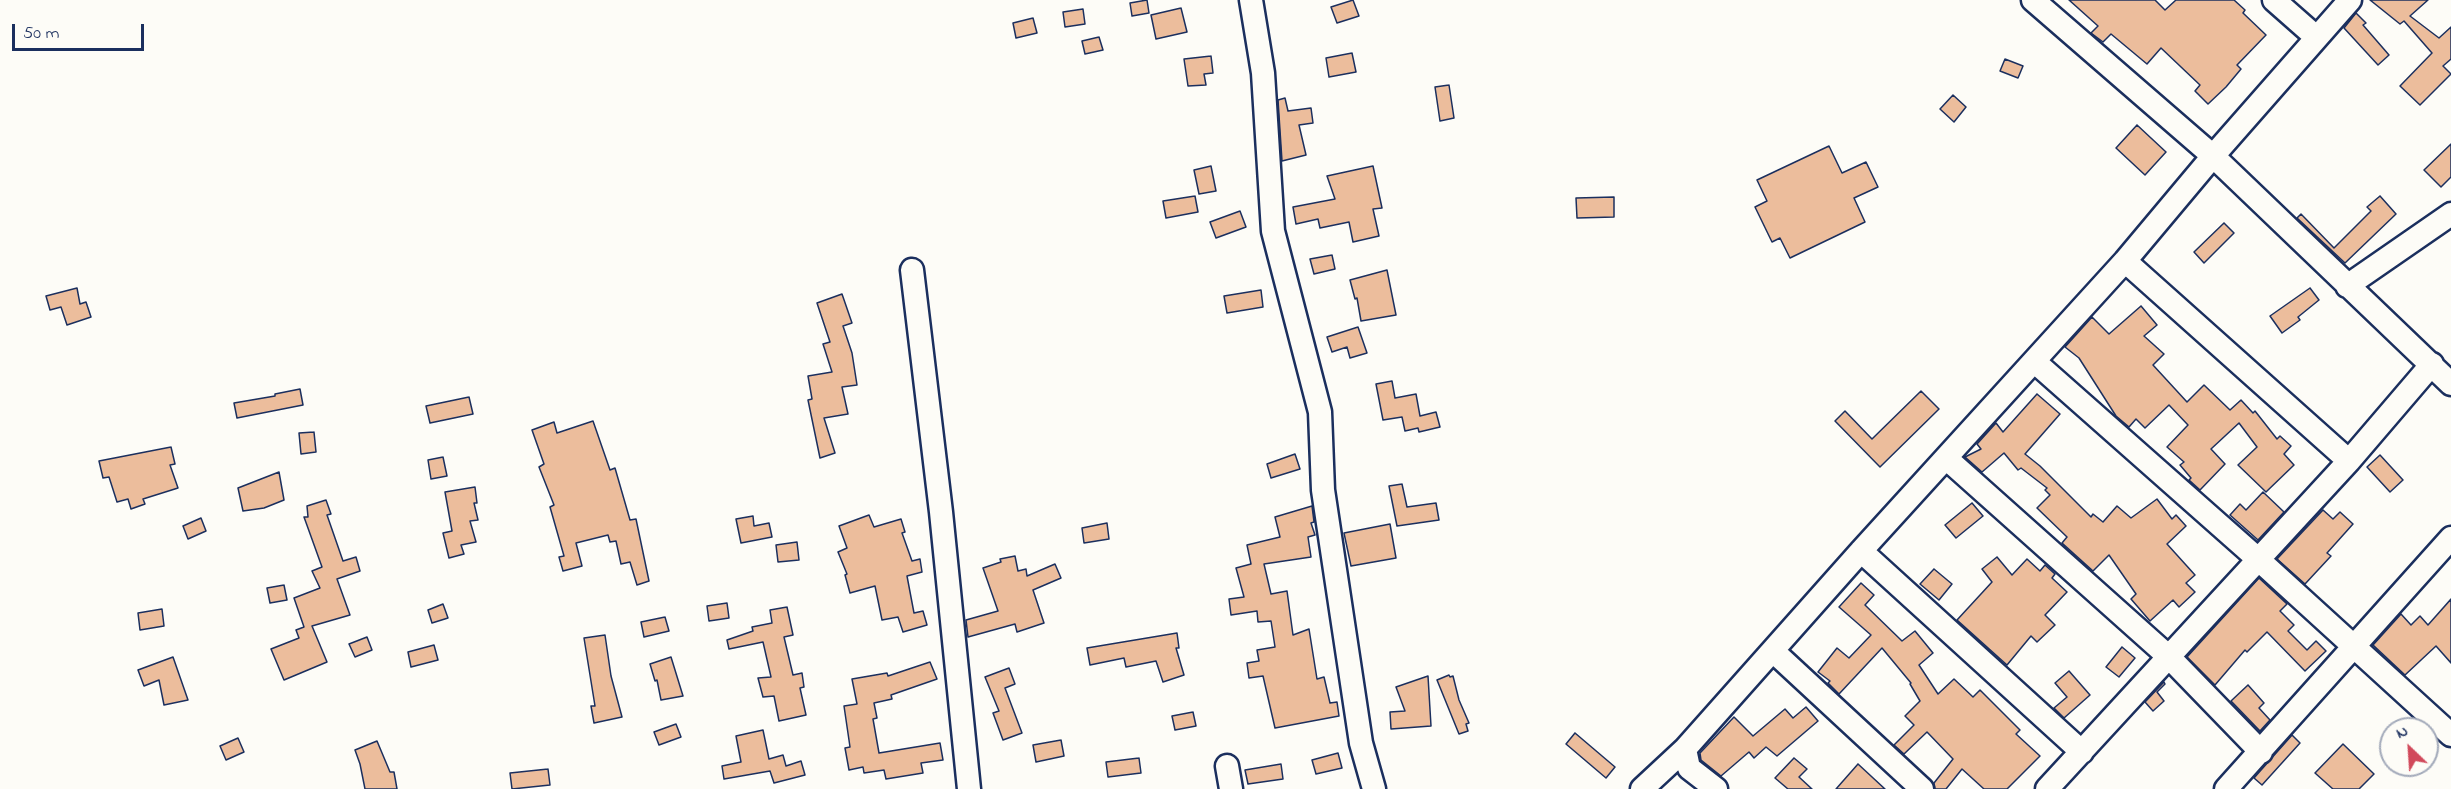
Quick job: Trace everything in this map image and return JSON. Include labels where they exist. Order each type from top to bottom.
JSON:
[{"type":"street","points":[[1251,0],[1263,73],[1273,231],[1320,412],[1323,490],[1361,743],[1374,789]]},
{"type":"street","points":[[2034,0],[2213,156],[2451,384]]},
{"type":"street","points":[[2274,0],[2316,37]]},
{"type":"street","points":[[1642,789],[1685,749],[1861,551],[2035,362],[2350,0]]},
{"type":"street","points":[[2347,286],[2451,214]]},
{"type":"street","points":[[2125,261],[2349,461]]},
{"type":"street","points":[[912,270],[941,512],[969,789]]},
{"type":"street","points":[[2035,362],[2449,731]]},
{"type":"street","points":[[2048,789],[2349,461],[2432,364]]},
{"type":"street","points":[[1946,458],[2169,657],[2261,752]]},
{"type":"street","points":[[2226,789],[2451,538]]},
{"type":"street","points":[[1861,551],[2082,752]]},
{"type":"street","points":[[1773,651],[1922,789]]},
{"type":"street","points":[[1685,749],[1689,768],[1716,789]]},
{"type":"street","points":[[1227,766],[1232,789]]},
{"type":"building","points":[[1147,0],[1149,13],[1132,16],[1130,3]]},
{"type":"building","points":[[1353,0],[1359,16],[1337,23],[1331,7]]},
{"type":"building","points":[[2069,0],[2155,0],[2165,10],[2176,0],[2234,0],[2245,10],[2243,13],[2266,35],[2237,65],[2241,69],[2208,104],[2195,91],[2200,85],[2161,48],[2147,64],[2111,34],[2103,42],[2091,33],[2098,26]]},
{"type":"building","points":[[2370,0],[2428,0],[2410,16],[2439,38],[2451,27],[2451,59],[2443,66],[2451,74],[2420,105],[2400,86],[2432,53],[2404,21],[2400,24]]},
{"type":"building","points":[[1181,8],[1187,32],[1156,39],[1151,15]]},
{"type":"building","points":[[1083,9],[1085,24],[1065,27],[1063,12]]},
{"type":"building","points":[[2356,13],[2366,23],[2363,25],[2389,55],[2378,65],[2344,28]]},
{"type":"building","points":[[1033,18],[1037,33],[1016,38],[1013,23]]},
{"type":"building","points":[[1099,37],[1103,50],[1085,54],[1082,41]]},
{"type":"building","points":[[1352,53],[1356,72],[1329,77],[1326,58]]},
{"type":"building","points":[[1211,56],[1213,73],[1204,74],[1206,85],[1188,86],[1184,59]]},
{"type":"building","points":[[2005,59],[2023,66],[2018,78],[2000,71]]},
{"type":"building","points":[[1449,85],[1454,118],[1440,121],[1435,87]]},
{"type":"building","points":[[1953,95],[1966,107],[1954,122],[1940,109]]},
{"type":"building","points":[[1285,98],[1288,111],[1311,108],[1313,123],[1299,125],[1306,155],[1282,161],[1278,100]]},
{"type":"building","points":[[2137,125],[2166,152],[2145,175],[2116,148]]},
{"type":"building","points":[[2451,144],[2451,177],[2441,187],[2424,170]]},
{"type":"building","points":[[1829,146],[1842,173],[1866,162],[1878,187],[1854,198],[1865,222],[1790,258],[1780,238],[1772,242],[1755,207],[1767,201],[1757,180]]},
{"type":"building","points":[[1211,166],[1216,191],[1199,194],[1194,170]]},
{"type":"building","points":[[1373,166],[1382,208],[1373,209],[1379,236],[1353,242],[1349,222],[1320,228],[1318,219],[1296,224],[1293,207],[1335,199],[1327,176]]},
{"type":"building","points":[[1195,196],[1198,212],[1166,218],[1163,201]]},
{"type":"building","points":[[2380,196],[2396,214],[2345,263],[2297,218],[2301,214],[2334,248],[2371,211],[2367,207]]},
{"type":"building","points":[[1614,197],[1614,217],[1577,218],[1576,198]]},
{"type":"building","points":[[1240,211],[1246,227],[1216,238],[1210,222]]},
{"type":"building","points":[[2224,223],[2234,233],[2204,263],[2194,252]]},
{"type":"building","points":[[1332,255],[1335,269],[1314,274],[1310,259]]},
{"type":"building","points":[[1387,270],[1396,315],[1361,321],[1357,298],[1355,299],[1350,280]]},
{"type":"building","points":[[77,288],[80,304],[86,302],[91,317],[67,325],[61,307],[50,310],[46,296]]},
{"type":"building","points":[[2310,288],[2319,300],[2298,317],[2300,320],[2282,333],[2270,316]]},
{"type":"building","points":[[1261,290],[1263,307],[1227,313],[1224,296]]},
{"type":"building","points":[[842,294],[852,323],[843,326],[852,353],[857,385],[842,387],[848,414],[824,418],[835,453],[820,458],[808,400],[812,399],[808,376],[832,372],[823,344],[830,342],[817,303]]},
{"type":"building","points":[[2141,306],[2157,325],[2144,336],[2164,354],[2153,365],[2187,402],[2204,385],[2230,410],[2241,400],[2253,413],[2255,411],[2277,439],[2280,436],[2291,446],[2284,454],[2294,465],[2266,492],[2238,465],[2257,447],[2239,423],[2211,449],[2225,464],[2200,490],[2189,480],[2191,478],[2180,465],[2184,462],[2167,447],[2188,425],[2169,405],[2145,428],[2136,419],[2129,427],[2116,416],[2079,358],[2065,347],[2092,317],[2109,334]]},
{"type":"building","points":[[1358,327],[1367,353],[1350,358],[1347,347],[1332,352],[1327,337]]},
{"type":"building","points":[[1392,381],[1395,398],[1416,394],[1420,416],[1436,412],[1440,427],[1419,432],[1418,428],[1405,431],[1402,417],[1383,420],[1376,384]]},
{"type":"building","points":[[300,389],[303,405],[237,418],[234,403]]},
{"type":"building","points":[[1921,391],[1939,409],[1880,467],[1835,421],[1845,411],[1872,439]]},
{"type":"building","points":[[2037,394],[2060,414],[2025,454],[2091,517],[2093,514],[2103,522],[2117,506],[2131,518],[2157,499],[2172,519],[2176,515],[2186,526],[2167,544],[2195,575],[2186,583],[2195,592],[2179,607],[2173,600],[2150,621],[2131,599],[2136,594],[2109,555],[2093,571],[2062,543],[2067,537],[2037,508],[2050,495],[2045,490],[2047,488],[2021,468],[2018,470],[2004,453],[1982,472],[1965,457],[1981,449],[1977,444],[1996,423],[2003,432]]},
{"type":"building","points":[[469,397],[473,414],[430,423],[426,406]]},
{"type":"building","points":[[593,421],[610,470],[615,468],[630,520],[636,519],[649,581],[637,585],[630,562],[621,564],[616,541],[610,542],[608,535],[576,543],[582,566],[563,571],[559,557],[564,556],[550,507],[554,505],[539,467],[544,464],[532,430],[554,422],[557,433]]},
{"type":"building","points":[[314,432],[316,452],[301,454],[299,433]]},
{"type":"building","points":[[171,447],[175,464],[170,465],[178,488],[143,499],[145,504],[131,509],[128,499],[117,502],[109,477],[103,478],[99,461]]},
{"type":"building","points":[[1295,454],[1300,469],[1271,478],[1267,464]]},
{"type":"building","points":[[2380,455],[2403,480],[2390,492],[2367,467]]},
{"type":"building","points":[[443,457],[447,476],[431,479],[428,460]]},
{"type":"building","points":[[279,472],[284,500],[264,508],[243,511],[238,488]]},
{"type":"building","points":[[1402,484],[1407,507],[1436,503],[1439,520],[1397,526],[1389,486]]},
{"type":"building","points":[[475,487],[477,503],[474,503],[478,520],[470,521],[476,542],[461,545],[464,554],[449,558],[443,533],[452,531],[445,492]]},
{"type":"building","points":[[2263,492],[2284,512],[2258,540],[2230,515],[2240,504],[2246,510]]},
{"type":"building","points":[[326,500],[331,514],[327,515],[343,561],[356,557],[360,571],[337,579],[350,615],[312,626],[327,662],[284,680],[271,649],[299,638],[296,630],[304,627],[294,598],[320,588],[312,571],[322,567],[304,517],[308,517],[307,506]]},
{"type":"building","points":[[1972,503],[1983,516],[1956,538],[1945,525]]},
{"type":"building","points":[[1312,506],[1314,522],[1311,523],[1315,535],[1308,537],[1311,557],[1264,564],[1271,594],[1287,591],[1293,635],[1309,629],[1317,679],[1324,677],[1330,703],[1337,702],[1339,716],[1275,728],[1263,676],[1249,678],[1247,663],[1259,661],[1257,650],[1275,647],[1271,621],[1258,622],[1257,611],[1231,615],[1229,599],[1244,597],[1236,568],[1251,564],[1247,545],[1280,537],[1275,517]]},
{"type":"building","points":[[2323,510],[2333,519],[2340,512],[2353,524],[2327,553],[2331,556],[2305,584],[2277,559]]},
{"type":"building","points":[[869,515],[874,527],[901,519],[905,532],[902,533],[912,561],[920,559],[922,572],[907,576],[914,613],[923,611],[927,625],[903,632],[898,617],[882,620],[875,586],[850,593],[845,575],[847,574],[838,552],[847,548],[839,526]]},
{"type":"building","points":[[753,516],[754,526],[769,523],[772,537],[741,543],[736,519]]},
{"type":"building","points":[[201,518],[206,531],[188,539],[183,526]]},
{"type":"building","points":[[1107,523],[1109,539],[1084,543],[1082,528]]},
{"type":"building","points":[[1390,524],[1396,558],[1351,566],[1344,533]]},
{"type":"building","points":[[797,542],[799,560],[778,562],[776,545]]},
{"type":"building","points":[[1015,556],[1018,571],[1026,569],[1027,576],[1055,564],[1061,578],[1033,590],[1044,623],[1017,632],[1015,624],[968,637],[966,620],[998,611],[983,568],[1001,562],[1000,559]]},
{"type":"building","points":[[1997,557],[2012,575],[2027,559],[2040,571],[2045,565],[2055,574],[2052,578],[2067,592],[2045,615],[2055,625],[2037,642],[2031,636],[2007,665],[1957,620],[1992,582],[1982,569]]},
{"type":"building","points":[[1934,569],[1952,584],[1939,600],[1920,584]]},
{"type":"building","points":[[2259,578],[2287,604],[2280,611],[2294,625],[2288,631],[2307,650],[2316,641],[2326,651],[2305,671],[2267,632],[2247,652],[2245,650],[2215,685],[2187,657]]},
{"type":"building","points":[[1861,583],[1874,595],[1865,605],[1902,641],[1915,631],[1933,653],[1919,665],[1938,694],[1954,679],[1973,697],[1980,690],[2020,730],[2016,734],[2040,756],[2007,789],[1984,789],[1962,769],[1946,789],[1935,789],[1934,783],[1953,759],[1927,732],[1904,754],[1894,745],[1914,725],[1905,716],[1920,701],[1911,683],[1882,648],[1839,694],[1828,683],[1830,681],[1818,672],[1837,648],[1849,658],[1871,635],[1839,607]]},
{"type":"building","points":[[284,585],[287,600],[270,603],[267,588]]},
{"type":"building","points":[[2451,599],[2451,663],[2436,646],[2405,675],[2373,645],[2401,614],[2411,625],[2420,616],[2428,625]]},
{"type":"building","points":[[727,603],[729,618],[709,621],[707,606]]},
{"type":"building","points":[[443,604],[448,618],[432,623],[428,610]]},
{"type":"building","points":[[787,607],[793,635],[784,637],[793,675],[802,673],[804,687],[800,688],[806,715],[779,721],[774,696],[763,697],[758,678],[771,677],[763,642],[729,649],[727,640],[753,631],[752,627],[772,623],[770,610]]},
{"type":"building","points":[[162,609],[164,626],[140,630],[138,613]]},
{"type":"building","points":[[665,617],[669,631],[644,637],[641,622]]},
{"type":"building","points":[[1177,633],[1179,648],[1176,648],[1184,675],[1163,682],[1156,661],[1126,667],[1124,658],[1090,665],[1087,648]]},
{"type":"building","points":[[605,635],[611,676],[622,717],[594,723],[591,706],[595,706],[584,638]]},
{"type":"building","points":[[367,637],[372,650],[355,657],[349,644]]},
{"type":"building","points":[[434,645],[438,660],[411,667],[408,652]]},
{"type":"building","points":[[2122,647],[2135,658],[2119,677],[2106,667]]},
{"type":"building","points":[[173,657],[188,700],[164,705],[159,680],[144,686],[138,670]]},
{"type":"building","points":[[671,657],[683,696],[661,700],[657,680],[655,681],[650,664]]},
{"type":"building","points":[[930,662],[937,679],[891,695],[892,699],[874,703],[877,718],[873,719],[879,753],[940,743],[943,760],[921,763],[923,773],[886,779],[884,770],[864,773],[863,767],[849,770],[845,748],[850,747],[844,706],[857,704],[852,679],[887,673],[888,676]]},
{"type":"building","points":[[1009,668],[1015,684],[1005,688],[1022,733],[1003,740],[993,713],[999,711],[985,677]]},
{"type":"building","points":[[2069,671],[2090,695],[2064,718],[2054,708],[2067,697],[2055,683]]},
{"type":"building","points":[[1449,675],[1453,676],[1459,700],[1469,723],[1466,724],[1468,731],[1459,734],[1437,680]]},
{"type":"building","points":[[1428,676],[1431,726],[1391,729],[1390,712],[1405,711],[1396,687]]},
{"type":"building","points":[[2164,682],[2165,684],[2157,692],[2164,701],[2153,711],[2145,702]]},
{"type":"building","points":[[2248,685],[2264,703],[2259,708],[2270,720],[2260,731],[2231,701]]},
{"type":"building","points":[[1806,707],[1818,721],[1777,756],[1766,747],[1754,758],[1749,752],[1721,776],[1701,760],[1700,753],[1734,717],[1753,736],[1785,709],[1793,718]]},
{"type":"building","points":[[1193,712],[1196,726],[1175,730],[1172,716]]},
{"type":"building","points":[[676,724],[681,737],[659,745],[654,732]]},
{"type":"building","points":[[763,730],[769,759],[783,755],[786,766],[801,761],[805,775],[774,783],[770,771],[724,779],[722,766],[741,762],[736,736]]},
{"type":"building","points":[[1575,733],[1615,767],[1606,778],[1566,744]]},
{"type":"building","points":[[2292,735],[2300,743],[2262,785],[2254,778]]},
{"type":"building","points":[[238,738],[244,752],[226,760],[220,746]]},
{"type":"building","points":[[1061,740],[1064,756],[1036,762],[1033,745]]},
{"type":"building","points":[[377,741],[390,772],[394,772],[397,789],[365,789],[355,750]]},
{"type":"building","points":[[2343,744],[2374,774],[2359,789],[2333,789],[2315,773]]},
{"type":"building","points":[[1338,753],[1342,768],[1316,774],[1312,760]]},
{"type":"building","points":[[1139,758],[1141,773],[1108,777],[1106,762]]},
{"type":"building","points":[[1794,758],[1807,769],[1799,777],[1812,789],[1788,789],[1775,778]]},
{"type":"building","points":[[1281,764],[1283,779],[1248,784],[1245,770]]},
{"type":"building","points":[[1858,764],[1885,789],[1836,789]]},
{"type":"building","points":[[548,769],[550,785],[512,789],[510,773]]}]
